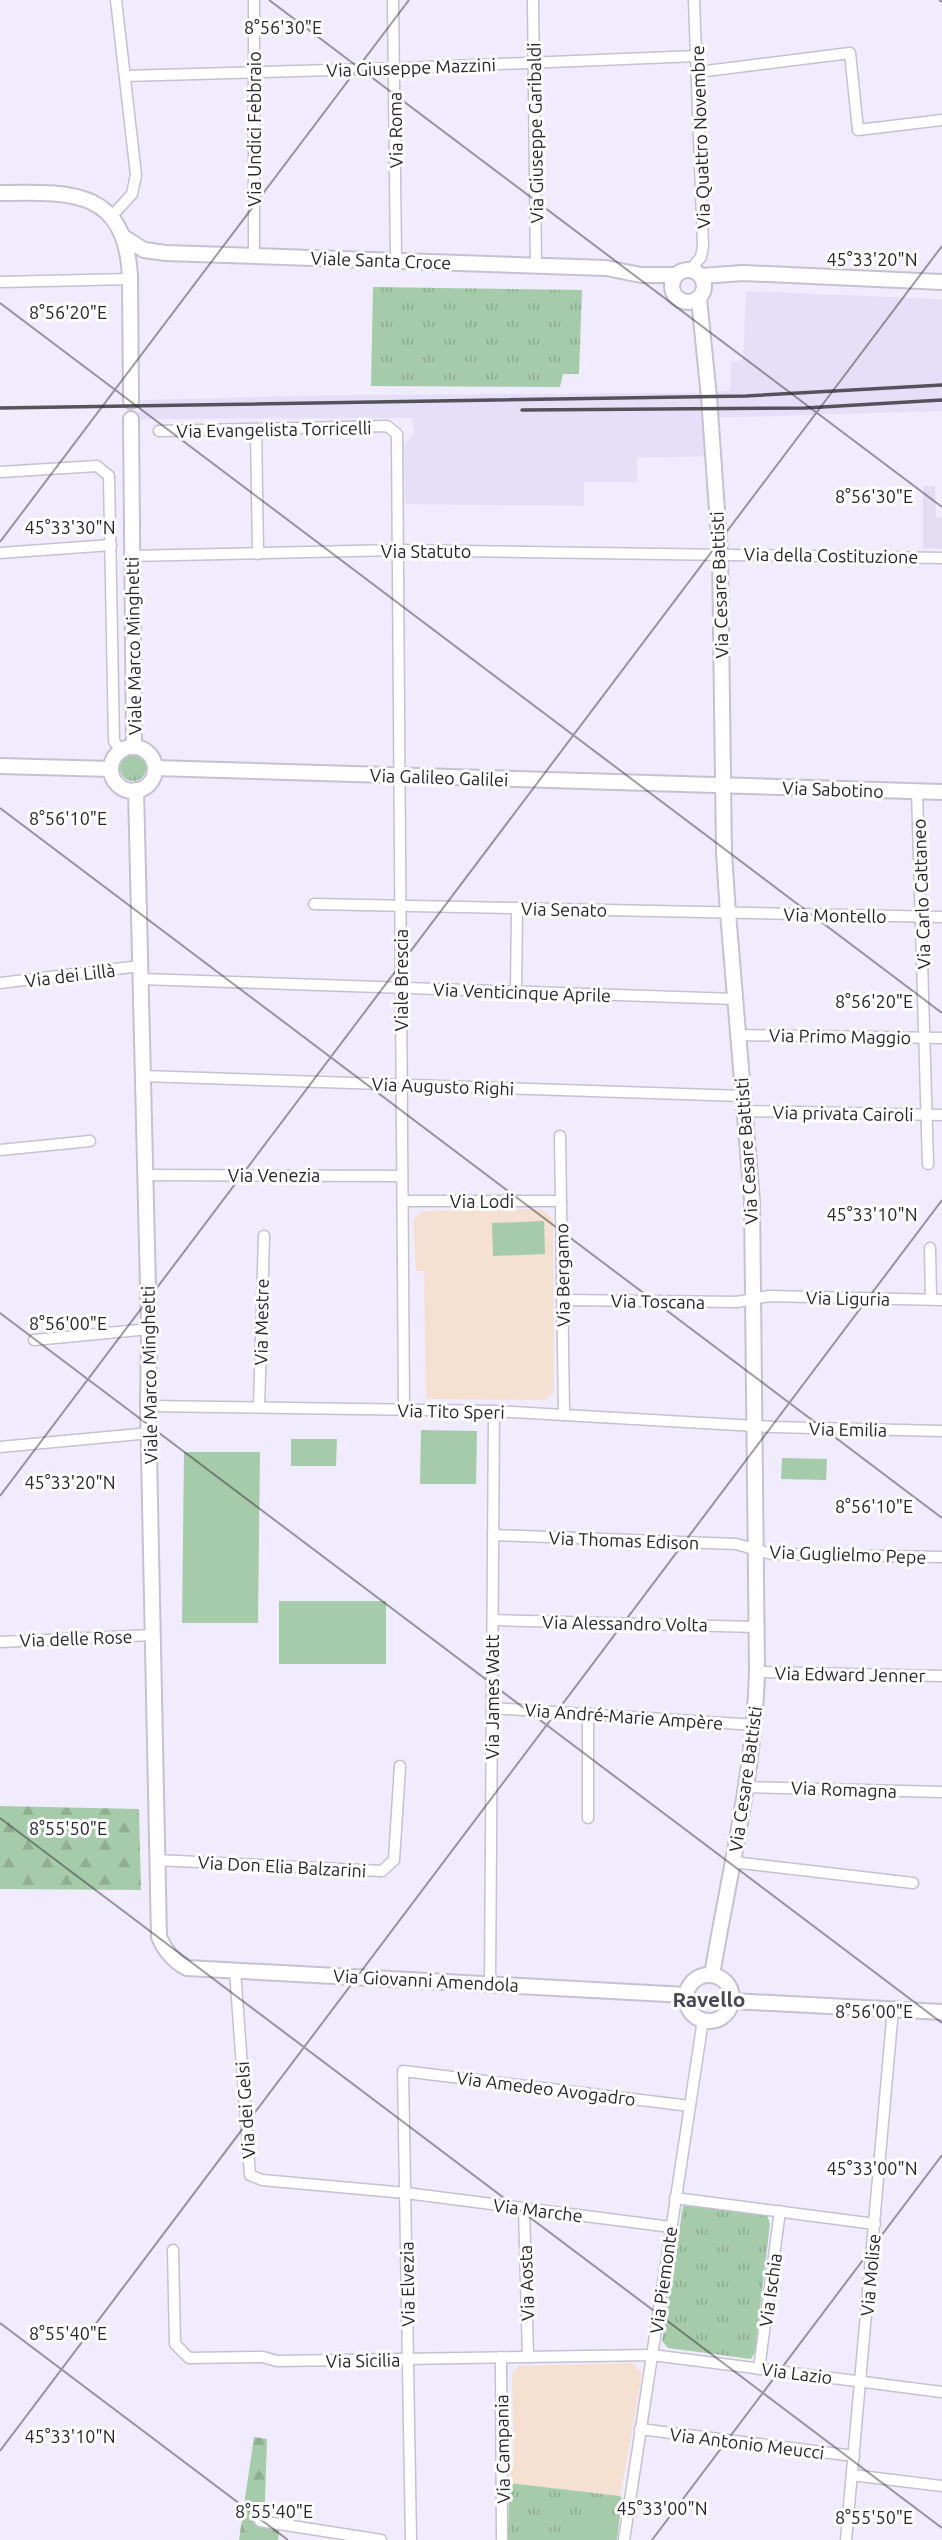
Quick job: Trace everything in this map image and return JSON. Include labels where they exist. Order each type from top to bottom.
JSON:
[{"type":"street","points":[[111,217],[132,194],[136,175],[117,0]]},
{"type":"street","name":"Via Undici Febbraio","points":[[254,0],[254,257]]},
{"type":"street","name":"Via Roma","points":[[393,0],[396,261]]},
{"type":"street","name":"Via Giuseppe Garibaldi","points":[[533,0],[536,265]]},
{"type":"street","name":"Via Quattro Novembre","points":[[689,274],[701,257],[704,246],[694,0]]},
{"type":"street","points":[[698,72],[850,53],[858,130],[942,120]]},
{"type":"street","name":"Via Giuseppe Mazzini","points":[[125,76],[697,56]]},
{"type":"street","points":[[0,193],[71,194],[94,201],[111,217],[125,238],[130,279],[131,401]]},
{"type":"street","name":"Viale Santa Croce","points":[[125,238],[134,245],[155,252],[606,268],[641,275],[743,273],[942,282]]},
{"type":"street","points":[[695,299],[704,285],[689,274],[672,283],[672,292],[680,301],[695,299],[716,284],[743,273]]},
{"type":"street","name":"Viale Santa Croce","points":[[641,275],[672,292]]},
{"type":"street","points":[[0,282],[130,279]]},
{"type":"street","name":"Via Cesare Battisti","points":[[695,299],[709,397],[720,553],[723,786],[728,912],[752,1200],[757,1672],[755,1725],[747,1787],[712,1975]]},
{"type":"street","name":"Viale Marco Minghetti","points":[[128,749],[131,419]]},
{"type":"street","name":"Via Evangelista Torricelli","points":[[159,431],[387,426],[397,434],[396,550]]},
{"type":"street","points":[[256,429],[258,554]]},
{"type":"street","points":[[0,472],[97,466],[108,476],[114,741],[128,749],[151,756],[155,768],[148,785],[136,790],[122,788],[112,776],[111,769],[116,756],[128,749]]},
{"type":"street","points":[[0,554],[111,545]]},
{"type":"street","name":"Via Statuto","points":[[131,556],[396,550],[720,553]]},
{"type":"street","name":"Viale Brescia","points":[[396,550],[404,1409]]},
{"type":"street","name":"Via della Costituzione","points":[[720,553],[942,558]]},
{"type":"street","points":[[0,766],[111,769]]},
{"type":"street","name":"Via Galileo Galilei","points":[[155,768],[723,786]]},
{"type":"street","name":"Via Sabotino","points":[[723,786],[942,792]]},
{"type":"street","name":"Viale Marco Minghetti","points":[[136,790],[149,1329],[156,1860],[159,1937],[171,1956]]},
{"type":"street","name":"Via Carlo Cattaneo","points":[[917,791],[928,1164]]},
{"type":"street","name":"Via Senato","points":[[314,904],[728,912]]},
{"type":"street","points":[[516,992],[517,908]]},
{"type":"street","name":"Via Montello","points":[[728,912],[942,917]]},
{"type":"street","name":"Via dei Lillà","points":[[0,983],[140,972]]},
{"type":"street","name":"Via Venticinque Aprile","points":[[140,972],[401,988],[735,999]]},
{"type":"street","name":"Via Primo Maggio","points":[[738,1035],[942,1038]]},
{"type":"street","name":"Via Augusto Righi","points":[[143,1076],[402,1084],[744,1103]]},
{"type":"street","name":"Via privata Cairoli","points":[[744,1103],[942,1115]]},
{"type":"street","name":"Via Bergamo","points":[[560,1136],[564,1415]]},
{"type":"street","points":[[0,1150],[90,1141]]},
{"type":"street","name":"Via Venezia","points":[[145,1175],[402,1176]]},
{"type":"street","name":"Via Lodi","points":[[402,1201],[561,1200]]},
{"type":"street","name":"Via Mestre","points":[[259,1407],[264,1236]]},
{"type":"street","points":[[930,1248],[937,1299]]},
{"type":"street","name":"Via Liguria","points":[[753,1299],[769,1296],[937,1299]]},
{"type":"street","name":"Via Toscana","points":[[562,1300],[737,1302],[753,1299]]},
{"type":"street","points":[[34,1340],[149,1329]]},
{"type":"street","name":"Via Tito Speri","points":[[148,1406],[494,1411],[754,1425]]},
{"type":"street","name":"Via James Watt","points":[[490,1983],[494,1411]]},
{"type":"street","name":"Via Emilia","points":[[754,1425],[942,1431]]},
{"type":"street","points":[[0,1447],[150,1433]]},
{"type":"street","name":"Via Thomas Edison","points":[[493,1535],[736,1544],[755,1549]]},
{"type":"street","name":"Via Guglielmo Pepe","points":[[755,1549],[772,1554],[942,1557]]},
{"type":"street","name":"Via Alessandro Volta","points":[[493,1620],[756,1627]]},
{"type":"street","name":"Via delle Rose","points":[[0,1642],[153,1635]]},
{"type":"street","name":"Via Edward Jenner","points":[[757,1672],[942,1676]]},
{"type":"street","name":"Via André-Marie Ampère","points":[[492,1708],[755,1725]]},
{"type":"street","points":[[588,1713],[588,1818]]},
{"type":"street","name":"Via Don Elia Balzarini","points":[[156,1860],[382,1871],[394,1860],[400,1766]]},
{"type":"street","name":"Via Romagna","points":[[747,1787],[942,1792]]},
{"type":"street","points":[[733,1862],[913,1883]]},
{"type":"street","name":"Via Giovanni Amendola","points":[[171,1956],[187,1968],[686,1995]]},
{"type":"street","name":"Via dei Gelsi","points":[[235,1971],[250,2175],[262,2180],[406,2193]]},
{"type":"street","points":[[703,1975],[712,1975],[728,1984],[732,2001],[729,2010],[722,2017],[703,2021],[690,2011],[686,1995],[695,1980],[703,1975]]},
{"type":"street","points":[[732,2001],[942,2012]]},
{"type":"street","name":"Via Molise","points":[[846,2540],[893,2010]]},
{"type":"street","name":"Via Piemonte","points":[[624,2540],[703,2021]]},
{"type":"street","name":"Via Elvezia","points":[[403,2071],[411,2540]]},
{"type":"street","name":"Via Amedeo Avogadro","points":[[403,2071],[690,2106]]},
{"type":"street","name":"Via Marche","points":[[406,2193],[671,2227]]},
{"type":"street","points":[[675,2198],[875,2224]]},
{"type":"street","name":"Via Aosta","points":[[524,2208],[528,2357]]},
{"type":"street","name":"Via Ischia","points":[[759,2369],[780,2211]]},
{"type":"street","name":"Via Sicilia","points":[[173,2250],[175,2344],[189,2358],[263,2357],[277,2361],[652,2355]]},
{"type":"street","name":"Via Lazio","points":[[652,2355],[942,2392]]},
{"type":"street","name":"Via Campania","points":[[501,2357],[502,2540]]},
{"type":"street","name":"Via Antonio Meucci","points":[[640,2429],[854,2456]]},
{"type":"street","points":[[852,2475],[942,2486]]},
{"type":"street","points":[[260,2521],[381,2540]]},
{"type":"shaded area","points":[[746,291],[942,299],[942,411],[708,418],[711,456],[637,458],[637,482],[584,482],[584,506],[405,504],[404,445],[414,433],[412,418],[139,419],[140,400],[332,395],[699,393],[699,387],[716,386],[717,391],[730,391],[731,362],[743,360]]},
{"type":"shaded area","points":[[923,486],[935,486],[936,517],[942,518],[942,549],[923,548]]},
{"type":"shaded area","points":[[542,1209],[553,1219],[554,1391],[545,1400],[426,1399],[424,1271],[416,1271],[413,1220],[423,1211]]},
{"type":"shaded area","points":[[633,2363],[642,2374],[620,2496],[509,2483],[509,2467],[514,2465],[512,2374],[519,2366]]},
{"type":"green space","points":[[373,287],[582,290],[579,374],[563,374],[560,387],[371,386]]},
{"type":"green space","points":[[133,755],[142,759],[146,768],[142,777],[133,781],[124,777],[120,768],[124,759]]},
{"type":"green space","points":[[544,1221],[545,1254],[493,1256],[492,1223]]},
{"type":"green space","points":[[421,1430],[477,1431],[476,1484],[420,1484]]},
{"type":"green space","points":[[291,1439],[337,1439],[336,1466],[291,1466]]},
{"type":"green space","points":[[184,1452],[260,1452],[258,1623],[182,1623]]},
{"type":"green space","points":[[782,1458],[827,1459],[826,1480],[781,1479]]},
{"type":"green space","points":[[279,1601],[386,1601],[386,1664],[279,1664]]},
{"type":"green space","points":[[0,1806],[139,1809],[141,1890],[0,1889]]},
{"type":"green space","points":[[683,2206],[767,2214],[770,2224],[755,2352],[751,2359],[668,2348],[662,2341]]},
{"type":"green space","points":[[254,2437],[267,2439],[264,2528],[279,2531],[278,2540],[239,2540]]},
{"type":"green space","points":[[509,2483],[620,2496],[622,2499],[617,2540],[508,2540]]},
{"type":"green space","points":[[604,2510],[607,2540],[584,2540],[581,2512]]},
{"type":"railway","points":[[0,408],[746,396],[942,385]]},
{"type":"railway","points":[[522,410],[805,408],[942,400]]},
{"type":"district","name":"Ravello","points":[[709,1999]]}]
